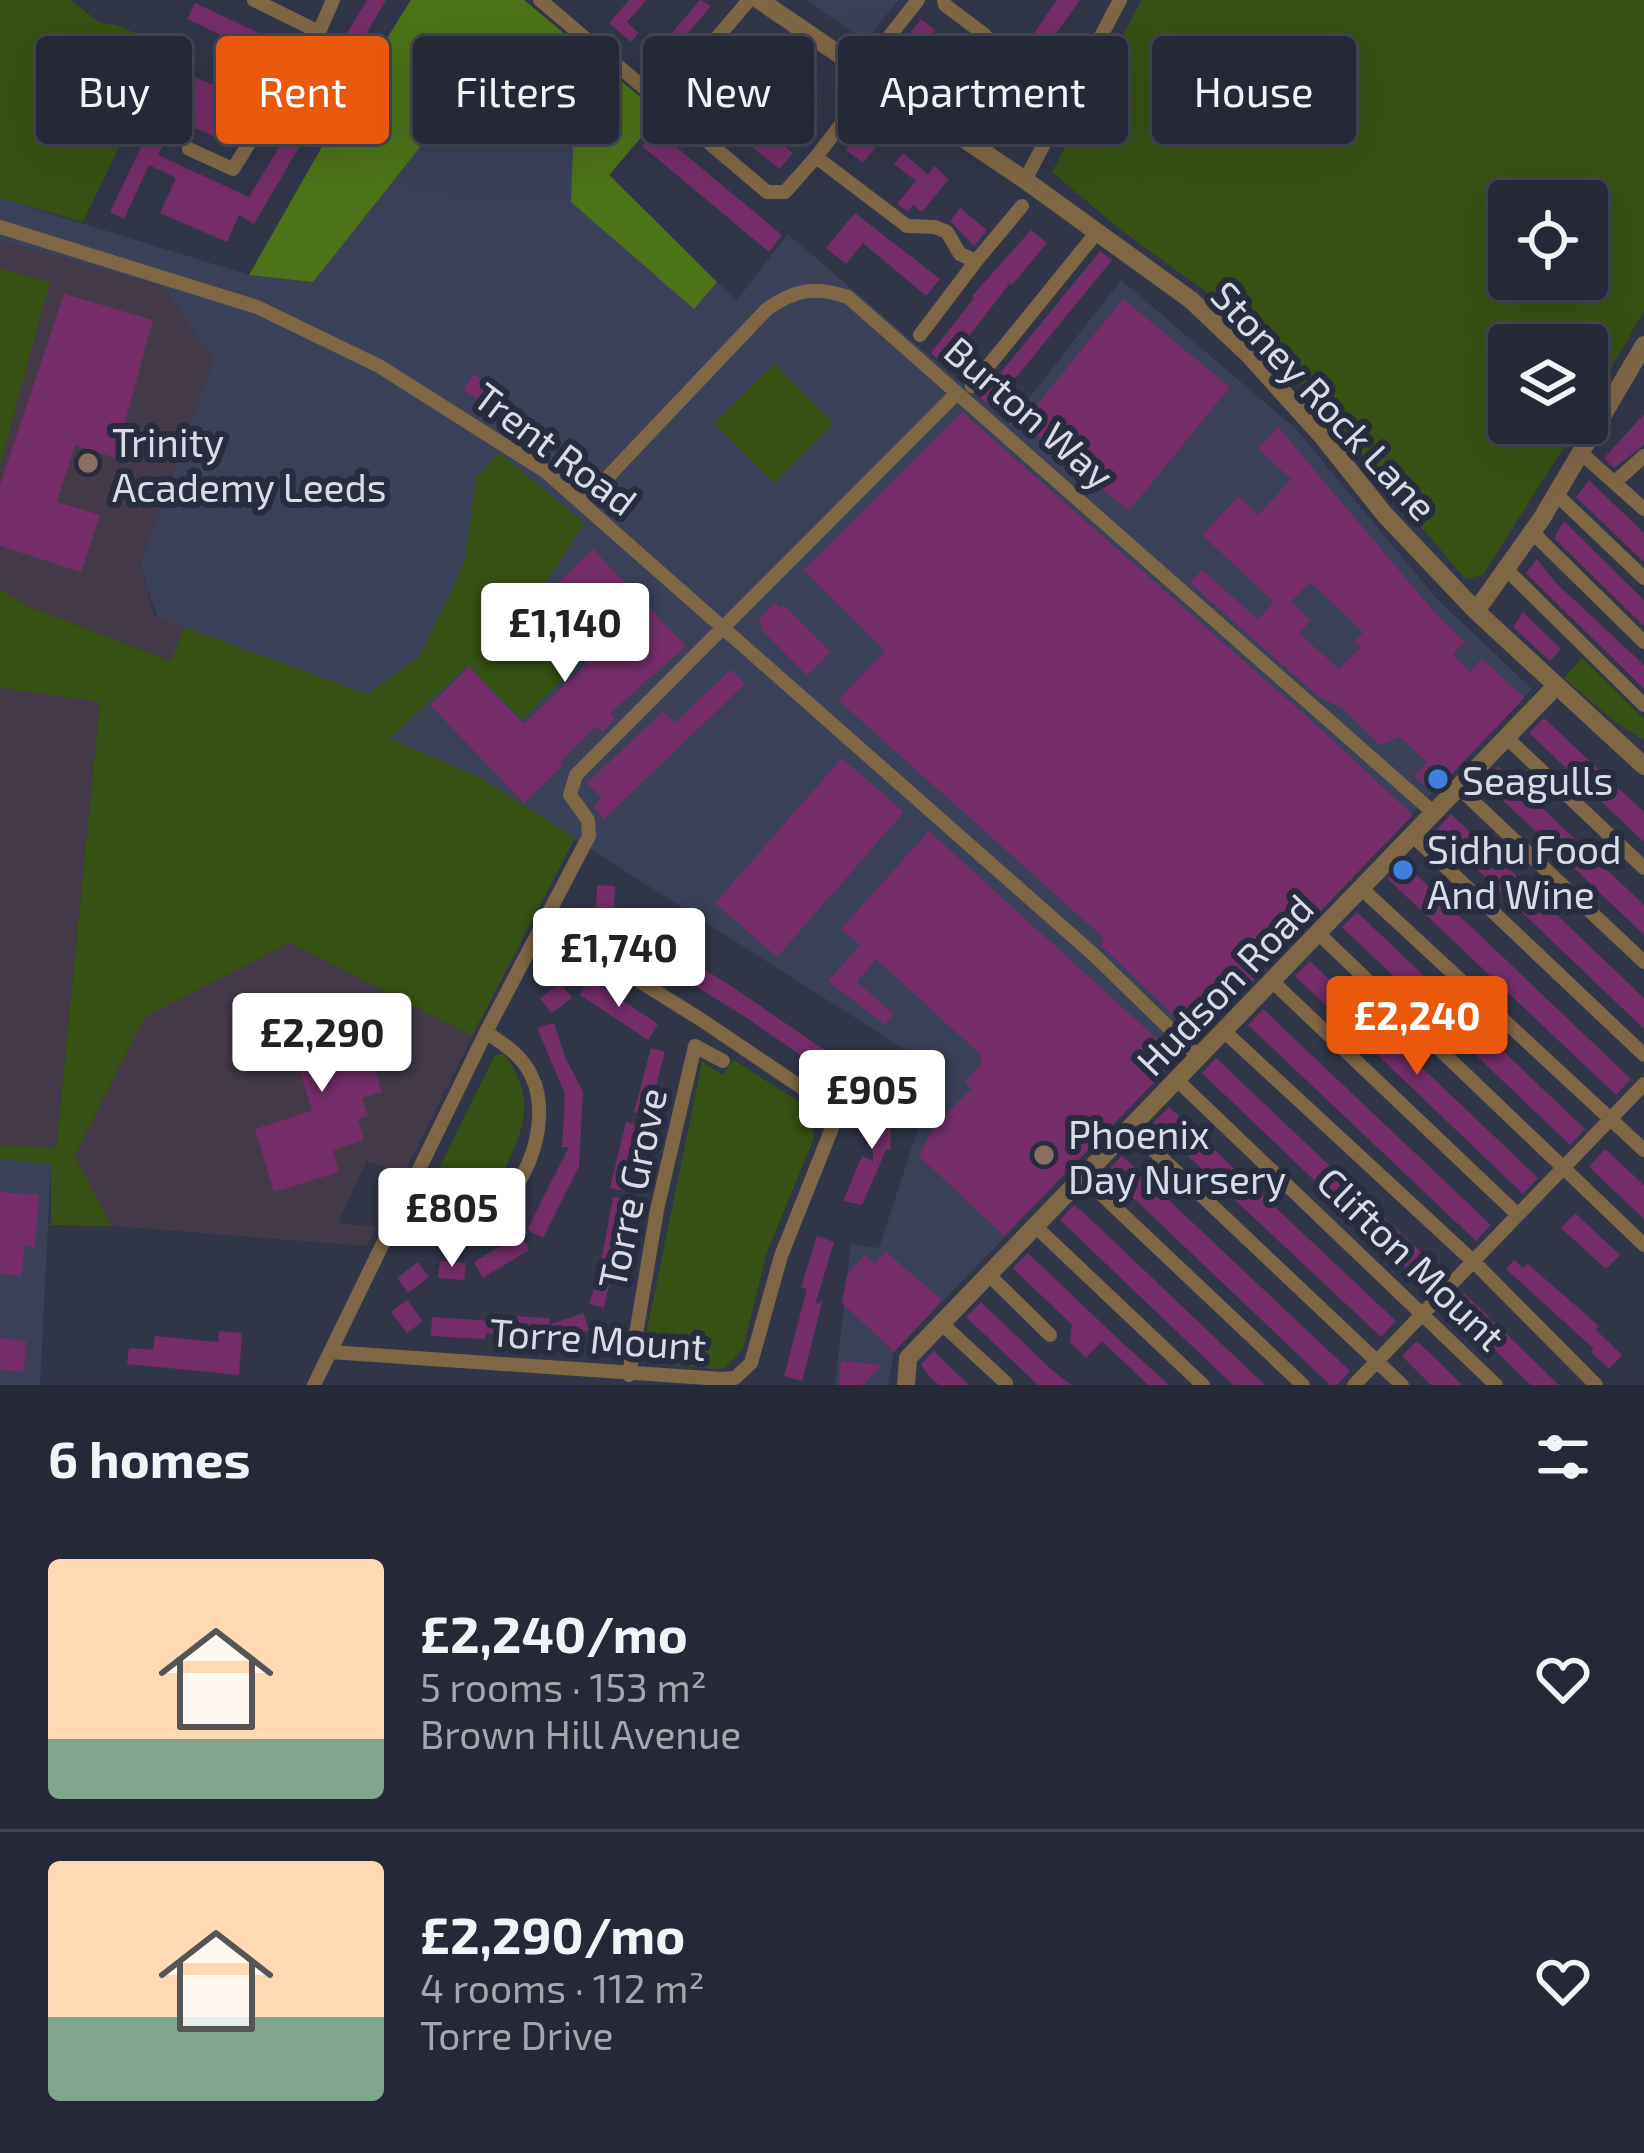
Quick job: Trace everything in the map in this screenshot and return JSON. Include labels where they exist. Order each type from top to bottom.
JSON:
[{"type":"street","points":[[254,0],[319,32]]},
{"type":"street","points":[[189,149],[233,169],[319,32],[333,0]]},
{"type":"street","points":[[540,0],[643,89]]},
{"type":"street","points":[[719,36],[749,0]]},
{"type":"street","name":"Stoney Rock Lane","points":[[759,0],[838,54]]},
{"type":"street","points":[[890,36],[918,0]]},
{"type":"street","points":[[944,0],[985,35]]},
{"type":"street","points":[[1025,180],[1120,0]]},
{"type":"street","points":[[709,144],[767,192],[784,192],[838,128]]},
{"type":"street","name":"Stoney Rock Lane","points":[[971,144],[1191,300],[1249,355],[1385,515],[1476,611],[1644,766]]},
{"type":"street","points":[[816,157],[908,226],[946,232],[961,254],[976,261]]},
{"type":"street","points":[[920,335],[1022,206]]},
{"type":"street","name":"Trent Road","points":[[0,227],[257,307],[333,342],[444,404],[545,471],[1093,955],[1199,1057]]},
{"type":"street","points":[[972,386],[1096,232]]},
{"type":"street","name":"Burton Way","points":[[583,503],[747,326],[798,291],[823,289],[860,304],[1434,813]]},
{"type":"street","points":[[1476,611],[1533,533],[1644,345]]},
{"type":"street","points":[[314,1385],[486,1032],[586,844],[588,820],[570,795],[576,775],[957,393]]},
{"type":"street","points":[[1581,453],[1644,509]]},
{"type":"street","points":[[1615,482],[1644,456]]},
{"type":"street","points":[[1556,494],[1644,578]]},
{"type":"street","points":[[1533,533],[1644,641]]},
{"type":"street","points":[[1507,570],[1644,705]]},
{"type":"street","name":"Hudson Road","points":[[906,1385],[908,1358],[1555,686]]},
{"type":"street","points":[[1506,736],[1644,868]]},
{"type":"street","points":[[1459,788],[1644,962]]},
{"type":"street","points":[[1413,836],[1644,1055]]},
{"type":"street","points":[[1362,889],[1644,1150]]},
{"type":"street","name":"Torre Mount","points":[[330,1352],[629,1375],[722,1379],[745,1372],[781,1256],[833,1117],[829,1106],[546,923]]},
{"type":"street","points":[[1319,934],[1644,1245]]},
{"type":"street","points":[[1273,982],[1519,1215]]},
{"type":"street","points":[[389,1229],[428,1236],[469,1228],[500,1208],[528,1161],[538,1121],[534,1080],[524,1062],[486,1032]]},
{"type":"street","points":[[1225,1032],[1475,1263],[1596,1385]]},
{"type":"street","name":"Torre Grove","points":[[629,1375],[657,1210],[695,1046],[723,1061]]},
{"type":"street","name":"Clifton Mount","points":[[1177,1080],[1496,1385]]},
{"type":"street","points":[[1354,1385],[1644,1084]]},
{"type":"street","points":[[1130,1129],[1402,1385]]},
{"type":"street","points":[[1083,1177],[1303,1385]]},
{"type":"street","points":[[1035,1226],[1203,1385]]},
{"type":"street","points":[[988,1274],[1050,1336]]},
{"type":"street","points":[[941,1323],[1006,1383]]},
{"type":"shaded area","points":[[411,0],[524,0],[567,36],[413,36],[413,144],[619,144],[619,79],[643,99],[643,136],[610,175],[736,301],[788,234],[1009,424],[1121,280],[1295,428],[1437,599],[1532,689],[894,1352],[888,1385],[835,1385],[851,1244],[879,1248],[937,1070],[529,810],[172,661],[140,566],[213,359],[163,287],[0,240],[0,198],[249,275],[324,144],[389,144],[388,36]]},
{"type":"shaded area","points":[[807,0],[898,0],[871,36],[858,36]]},
{"type":"shaded area","name":"Trinity Academy Leeds","points":[[0,240],[163,287],[214,360],[140,566],[155,616],[184,627],[172,661],[30,607],[0,589]]},
{"type":"shaded area","points":[[0,688],[100,701],[56,1149],[0,1145]]},
{"type":"shaded area","points":[[290,943],[472,1036],[402,1177],[367,1160],[338,1223],[376,1227],[367,1246],[112,1226],[75,1156],[145,1017]]},
{"type":"shaded area","points":[[0,1159],[51,1163],[40,1385],[0,1385]]},
{"type":"green space","points":[[0,0],[70,0],[99,22],[141,36],[36,36],[36,144],[121,144],[83,222],[0,198]]},
{"type":"green space","points":[[411,0],[524,0],[567,36],[413,36],[413,144],[423,144],[313,282],[249,275],[324,144],[389,144],[388,36]]},
{"type":"green space","points":[[1141,0],[1644,0],[1644,311],[1608,374],[1608,324],[1488,324],[1488,444],[1566,444],[1483,575],[1465,579],[1272,349],[1221,303],[1052,172],[1066,144],[1128,144],[1128,36],[1122,36]]},
{"type":"green space","points":[[619,79],[643,99],[643,135],[609,175],[717,282],[694,309],[571,202],[573,144],[619,144]]},
{"type":"green space","points":[[0,269],[50,282],[0,465]]},
{"type":"green space","points":[[774,364],[834,424],[774,483],[714,423]]},
{"type":"green space","points":[[499,453],[586,524],[542,586],[597,646],[522,720],[467,665],[390,739],[479,777],[575,838],[472,1036],[290,943],[145,1017],[75,1156],[112,1226],[51,1225],[51,1164],[0,1159],[0,1145],[56,1148],[100,702],[0,688],[0,589],[30,607],[171,661],[184,627],[367,694],[420,656],[464,564],[476,478]]},
{"type":"green space","points":[[1582,658],[1644,719],[1644,740],[1564,678]]},
{"type":"green space","points":[[504,1054],[519,1081],[524,1106],[520,1132],[501,1176],[485,1201],[465,1218],[418,1225],[415,1217],[495,1055]]},
{"type":"green space","points":[[734,1060],[810,1109],[814,1138],[767,1252],[743,1349],[725,1368],[659,1364],[644,1344],[702,1062],[723,1075]]},
{"type":"building","points":[[367,0],[386,0],[365,36],[345,36]]},
{"type":"building","points":[[629,0],[646,0],[627,22],[639,33],[631,42],[609,23]]},
{"type":"building","points":[[700,0],[711,6],[686,36],[669,36]]},
{"type":"building","points":[[1057,0],[1080,0],[1054,36],[1032,36]]},
{"type":"building","points":[[195,3],[266,36],[223,36],[187,19]]},
{"type":"building","points":[[921,19],[935,30],[931,36],[908,36]]},
{"type":"building","points":[[192,76],[216,86],[216,138],[192,127]]},
{"type":"building","points":[[142,144],[163,144],[158,155],[249,197],[281,144],[301,144],[254,224],[239,215],[227,242],[160,213],[176,178],[149,165],[124,219],[110,212]]},
{"type":"building","points":[[673,144],[782,235],[769,252],[642,146]]},
{"type":"building","points":[[748,144],[782,144],[793,153],[780,169]]},
{"type":"building","points":[[851,144],[878,144],[863,163],[846,150]]},
{"type":"building","points":[[903,153],[928,174],[934,166],[949,179],[922,212],[913,205],[908,212],[897,204],[916,181],[894,164]]},
{"type":"building","points":[[960,208],[987,230],[974,246],[950,221]]},
{"type":"building","points":[[855,213],[940,279],[926,296],[863,243],[846,264],[826,248]]},
{"type":"building","points":[[1031,230],[1047,243],[946,366],[931,353],[972,296]]},
{"type":"building","points":[[1100,251],[1112,260],[991,408],[980,398]]},
{"type":"building","points":[[64,294],[153,320],[115,458],[75,445],[57,502],[100,515],[81,572],[0,546],[0,485]]},
{"type":"building","points":[[1123,299],[1230,387],[1129,511],[1022,423]]},
{"type":"building","points":[[474,374],[497,390],[487,406],[463,390]]},
{"type":"building","points":[[962,412],[1413,815],[1198,1038],[1100,945],[1105,939],[838,700],[885,651],[803,570]]},
{"type":"building","points":[[1644,414],[1644,445],[1614,468],[1604,458]]},
{"type":"building","points":[[1278,427],[1465,642],[1453,654],[1470,672],[1482,658],[1524,698],[1434,793],[1414,776],[1427,762],[1400,737],[1380,745],[1190,583],[1202,570],[1258,619],[1274,602],[1202,535],[1239,496],[1258,515],[1291,479],[1258,449]],"holes":[[[1310,582],[1363,632],[1354,642],[1361,647],[1339,669],[1299,633],[1311,620],[1291,602]]]},
{"type":"building","points":[[1589,480],[1644,533],[1644,562],[1576,497]]},
{"type":"building","points":[[1564,521],[1644,600],[1644,626],[1554,538]]},
{"type":"building","points":[[593,549],[686,646],[610,713],[615,719],[602,732],[597,726],[524,803],[430,705],[469,667],[524,724],[609,642],[555,586]]},
{"type":"building","points":[[1537,559],[1555,582],[1644,665],[1644,689],[1526,573]]},
{"type":"building","points":[[775,603],[780,608],[784,605],[831,652],[807,676],[760,628],[763,625],[758,620]]},
{"type":"building","points":[[1523,612],[1561,649],[1550,661],[1513,627]]},
{"type":"building","points":[[731,669],[745,684],[604,819],[593,807],[602,798],[587,783],[663,711],[675,723]]},
{"type":"building","points":[[1544,718],[1644,812],[1644,842],[1529,733]]},
{"type":"building","points":[[842,758],[904,812],[777,957],[715,903]]},
{"type":"building","points":[[1498,766],[1644,905],[1644,935],[1483,781]]},
{"type":"building","points":[[1451,814],[1644,998],[1644,1029],[1436,830]]},
{"type":"building","points":[[929,831],[1178,1058],[1004,1236],[919,1156],[935,1124],[971,1089],[965,1081],[982,1063],[982,1056],[876,959],[857,982],[894,1014],[885,1025],[828,981],[860,945],[841,929]]},
{"type":"building","points":[[1404,863],[1631,1079],[1616,1095],[1388,879]]},
{"type":"building","points":[[597,885],[615,886],[614,912],[596,912]]},
{"type":"building","points":[[1357,912],[1585,1129],[1570,1145],[1342,927]]},
{"type":"building","points":[[619,918],[728,984],[867,1079],[858,1094],[610,933]]},
{"type":"building","points":[[1310,961],[1538,1178],[1523,1194],[1295,976]]},
{"type":"building","points":[[590,979],[658,1024],[648,1040],[580,995]]},
{"type":"building","points":[[560,983],[572,998],[552,1013],[540,999]]},
{"type":"building","points":[[353,997],[382,1092],[362,1098],[368,1116],[358,1119],[364,1140],[333,1150],[339,1172],[274,1192],[255,1129],[312,1111],[284,1018]]},
{"type":"building","points":[[1263,1009],[1491,1225],[1476,1241],[1248,1025]]},
{"type":"building","points":[[554,1023],[583,1092],[579,1167],[543,1238],[527,1230],[569,1147],[562,1147],[565,1094],[537,1028]]},
{"type":"building","points":[[651,1048],[665,1052],[648,1116],[634,1112]]},
{"type":"building","points":[[1216,1058],[1443,1273],[1428,1289],[1202,1073]]},
{"type":"building","points":[[889,1096],[891,1150],[886,1150],[862,1205],[843,1201],[862,1156],[873,1161],[871,1097]]},
{"type":"building","points":[[1169,1107],[1396,1321],[1381,1337],[1153,1123]]},
{"type":"building","points":[[626,1122],[640,1125],[625,1191],[610,1188]]},
{"type":"building","points":[[1605,1149],[1644,1185],[1644,1219],[1589,1167]]},
{"type":"building","points":[[1122,1156],[1350,1371],[1337,1385],[1330,1385],[1106,1172]]},
{"type":"building","points":[[0,1192],[39,1195],[35,1247],[24,1246],[22,1276],[0,1274]]},
{"type":"building","points":[[613,1197],[627,1199],[604,1308],[589,1304]]},
{"type":"building","points":[[1074,1205],[1265,1385],[1233,1385],[1060,1220]]},
{"type":"building","points":[[1575,1213],[1620,1255],[1606,1269],[1561,1228]]},
{"type":"building","points":[[520,1234],[529,1250],[483,1278],[474,1262]]},
{"type":"building","points":[[817,1236],[834,1242],[816,1302],[823,1299],[802,1381],[784,1376],[807,1289],[801,1287]]},
{"type":"building","points":[[886,1252],[942,1300],[894,1352],[842,1303],[847,1274],[865,1255],[875,1264]]},
{"type":"building","points":[[1028,1253],[1169,1385],[1148,1385],[1102,1341],[1086,1358],[1070,1342],[1072,1325],[1013,1268]]},
{"type":"building","points":[[1514,1260],[1523,1268],[1528,1264],[1599,1326],[1596,1330],[1622,1355],[1609,1369],[1591,1352],[1594,1349],[1506,1269]]},
{"type":"building","points":[[440,1261],[466,1263],[464,1280],[438,1278]]},
{"type":"building","points":[[418,1262],[429,1277],[408,1293],[397,1278]]},
{"type":"building","points":[[1464,1293],[1559,1385],[1531,1385],[1450,1307]]},
{"type":"building","points":[[407,1300],[423,1321],[407,1333],[391,1312]]},
{"type":"building","points":[[981,1302],[1071,1385],[1038,1385],[966,1317]]},
{"type":"building","points":[[583,1313],[589,1330],[564,1339],[486,1333],[485,1339],[431,1336],[432,1317],[550,1318],[549,1325]]},
{"type":"building","points":[[219,1331],[242,1333],[239,1375],[127,1364],[129,1348],[153,1350],[155,1336],[218,1342]]},
{"type":"building","points":[[0,1338],[26,1341],[24,1372],[0,1370]]},
{"type":"building","points":[[1417,1341],[1462,1385],[1431,1385],[1402,1356]]},
{"type":"building","points":[[934,1351],[969,1385],[939,1385],[928,1375],[921,1364]]},
{"type":"building","points":[[841,1361],[882,1365],[863,1385],[839,1385]]},
{"type":"place","name":"Trinity Academy Leeds","points":[[88,463]]},
{"type":"place","name":"Seagulls","points":[[1438,779]]},
{"type":"place","name":"Sidhu Food And Wine","points":[[1403,870]]},
{"type":"place","name":"Phoenix Day Nursery","points":[[1044,1155]]}]
